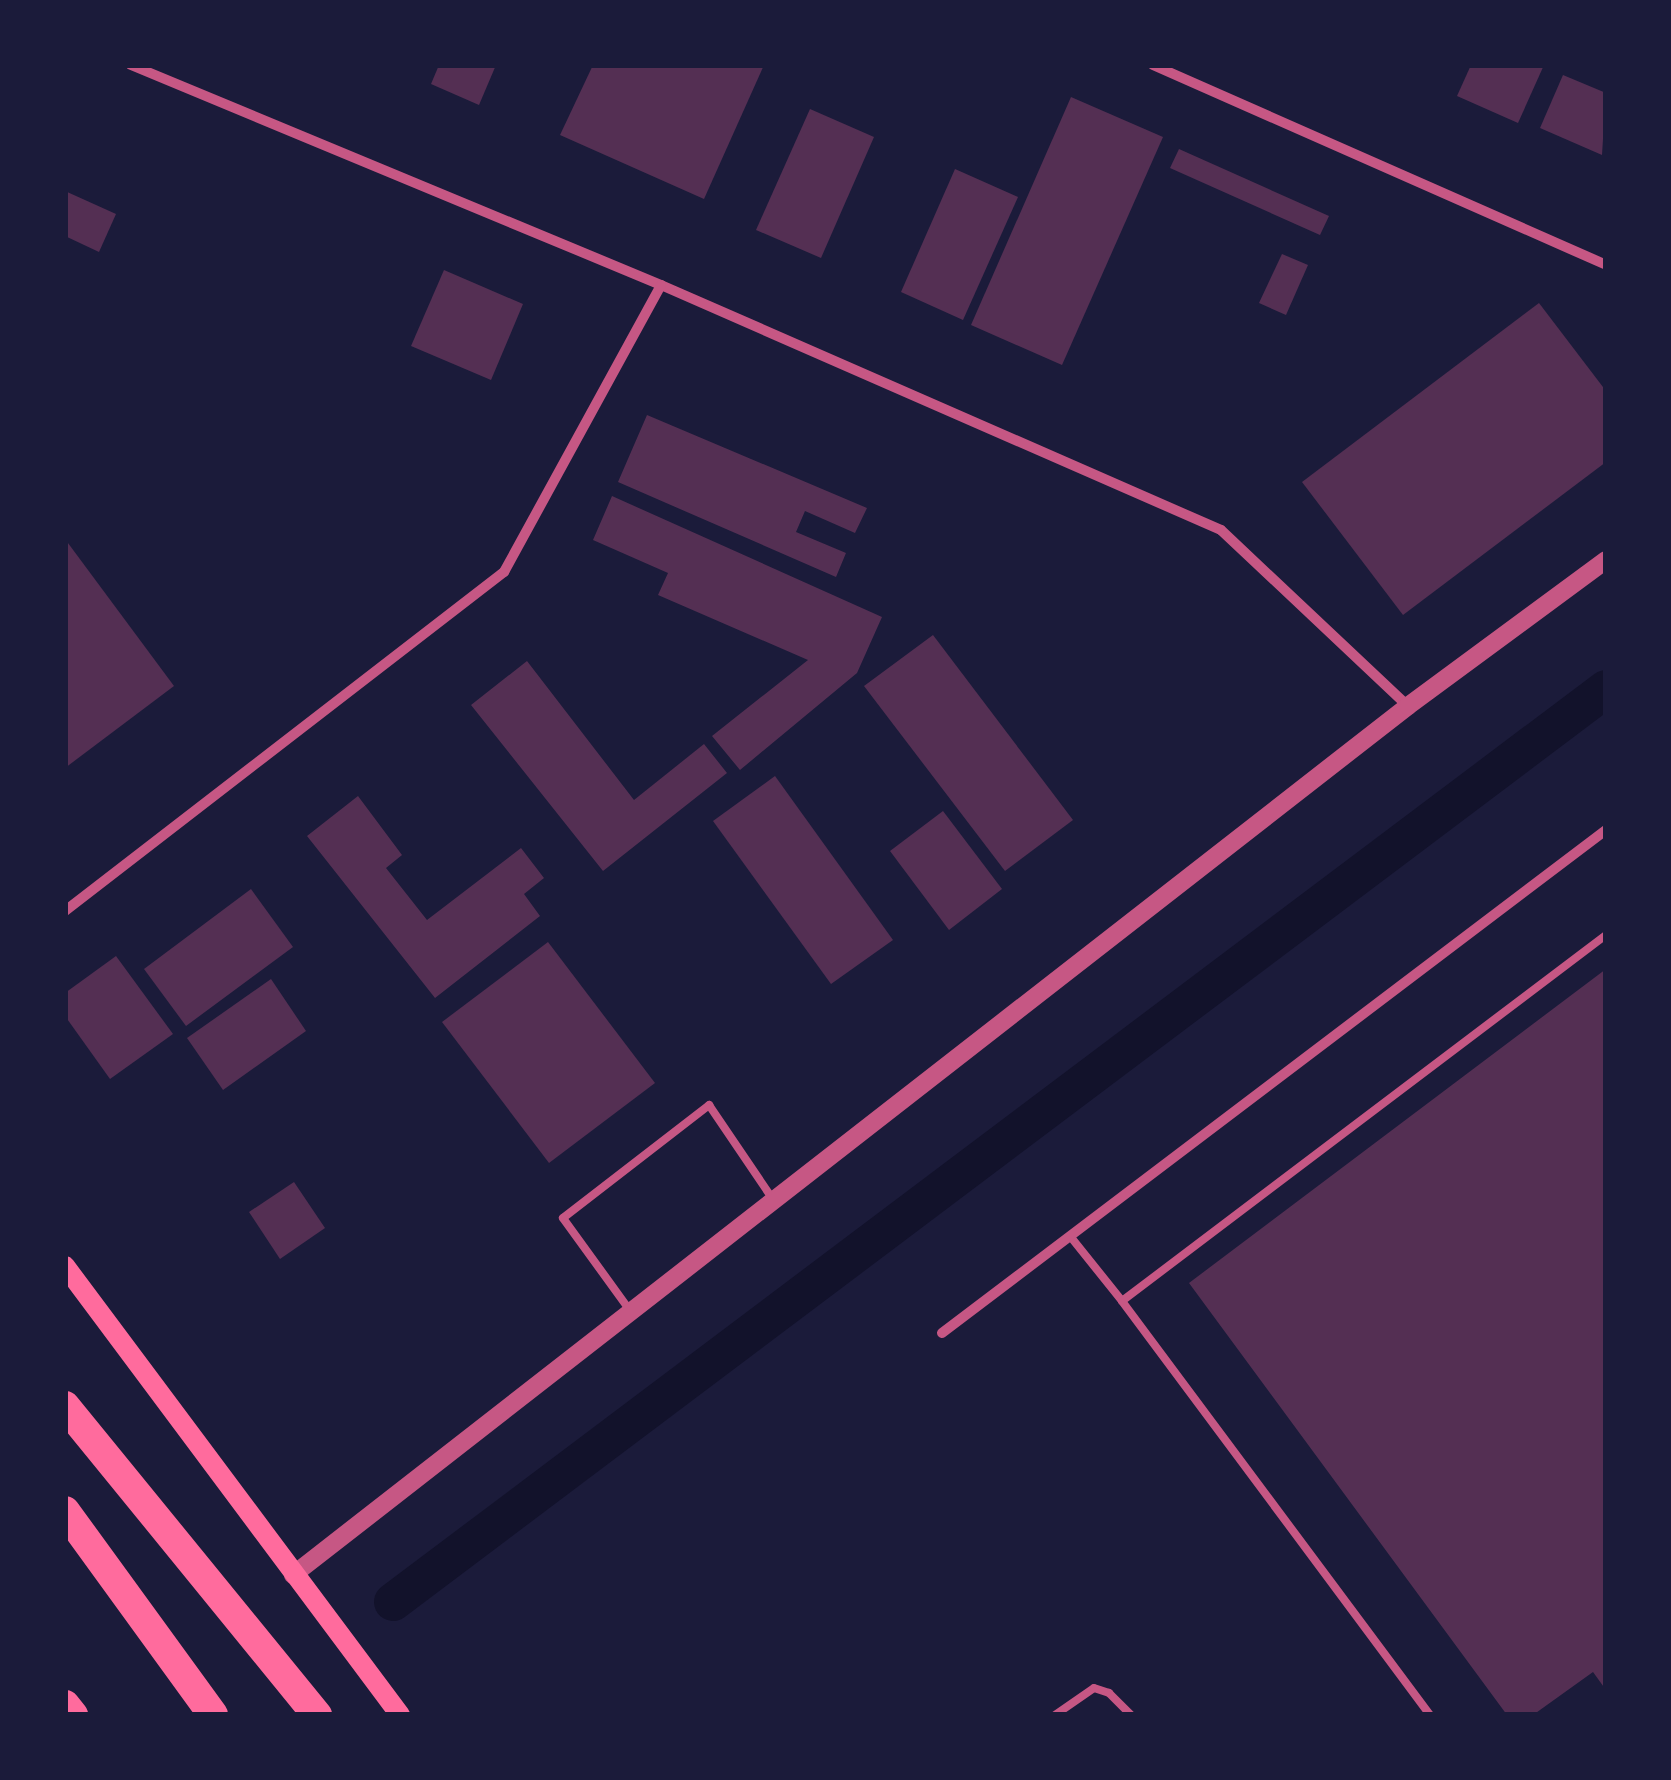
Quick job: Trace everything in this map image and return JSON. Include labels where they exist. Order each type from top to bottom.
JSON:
[{"type":"highway","points":[[65,1406],[317,1715]]},
{"type":"highway","points":[[65,1511],[213,1715]]},
{"type":"highway","points":[[65,1705],[73,1715]]},
{"type":"main road","points":[[65,1266],[400,1715]]},
{"type":"street","points":[[131,65],[661,285],[1222,530],[1408,706]]},
{"type":"street","points":[[1153,65],[1606,265]]},
{"type":"street","points":[[65,911],[504,572],[661,285]]},
{"type":"street","points":[[294,1575],[1408,706],[1606,560]]},
{"type":"street","points":[[942,1333],[1606,830]]},
{"type":"lane","points":[[1122,1301],[1606,935]]},
{"type":"lane","points":[[630,1312],[563,1218],[709,1106],[774,1200]]},
{"type":"lane","points":[[1070,1236],[1430,1715]]},
{"type":"lane","points":[[1055,1715],[1094,1688],[1109,1693],[1131,1715]]},
{"type":"building","points":[[439,65],[496,65],[479,105],[431,84]]},
{"type":"building","points":[[593,65],[764,65],[704,199],[560,135]]},
{"type":"building","points":[[1471,65],[1544,65],[1518,123],[1457,96]]},
{"type":"building","points":[[1563,75],[1606,93],[1602,155],[1540,128]]},
{"type":"building","points":[[1071,97],[1163,137],[1062,365],[971,325]]},
{"type":"building","points":[[810,109],[874,137],[821,258],[756,230]]},
{"type":"building","points":[[1179,149],[1329,216],[1320,235],[1170,168]]},
{"type":"building","points":[[955,169],[1018,197],[963,320],[901,292]]},
{"type":"building","points":[[65,191],[116,214],[99,252],[65,236]]},
{"type":"building","points":[[1282,254],[1308,265],[1286,315],[1259,303]]},
{"type":"building","points":[[444,270],[523,304],[491,380],[411,346]]},
{"type":"building","points":[[1539,303],[1606,391],[1606,462],[1403,615],[1302,482]]},
{"type":"building","points":[[647,415],[867,508],[855,533],[805,511],[796,532],[846,553],[836,577],[618,482]]},
{"type":"building","points":[[612,496],[882,617],[857,673],[740,770],[712,736],[808,660],[658,595],[668,573],[593,540]]},
{"type":"building","points":[[65,539],[174,686],[65,768]]},
{"type":"building","points":[[933,635],[1073,820],[1005,871],[864,686]]},
{"type":"building","points":[[527,661],[634,800],[704,744],[727,773],[603,871],[471,705]]},
{"type":"building","points":[[775,776],[893,940],[831,984],[713,821]]},
{"type":"building","points":[[358,796],[402,855],[386,868],[427,920],[521,848],[544,878],[524,894],[540,916],[435,998],[307,836]]},
{"type":"building","points":[[943,811],[1002,889],[949,930],[890,851]]},
{"type":"building","points":[[251,889],[293,947],[186,1026],[144,969]]},
{"type":"building","points":[[548,942],[655,1083],[549,1163],[442,1022]]},
{"type":"building","points":[[116,956],[173,1034],[110,1079],[65,1016],[65,993]]},
{"type":"building","points":[[1606,969],[1606,1690],[1593,1672],[1533,1715],[1507,1715],[1189,1283]]},
{"type":"building","points":[[271,979],[306,1031],[223,1090],[187,1038]]},
{"type":"building","points":[[294,1182],[325,1228],[280,1259],[249,1212]]},
{"type":"waterway","points":[[393,1602],[1606,689]]}]
